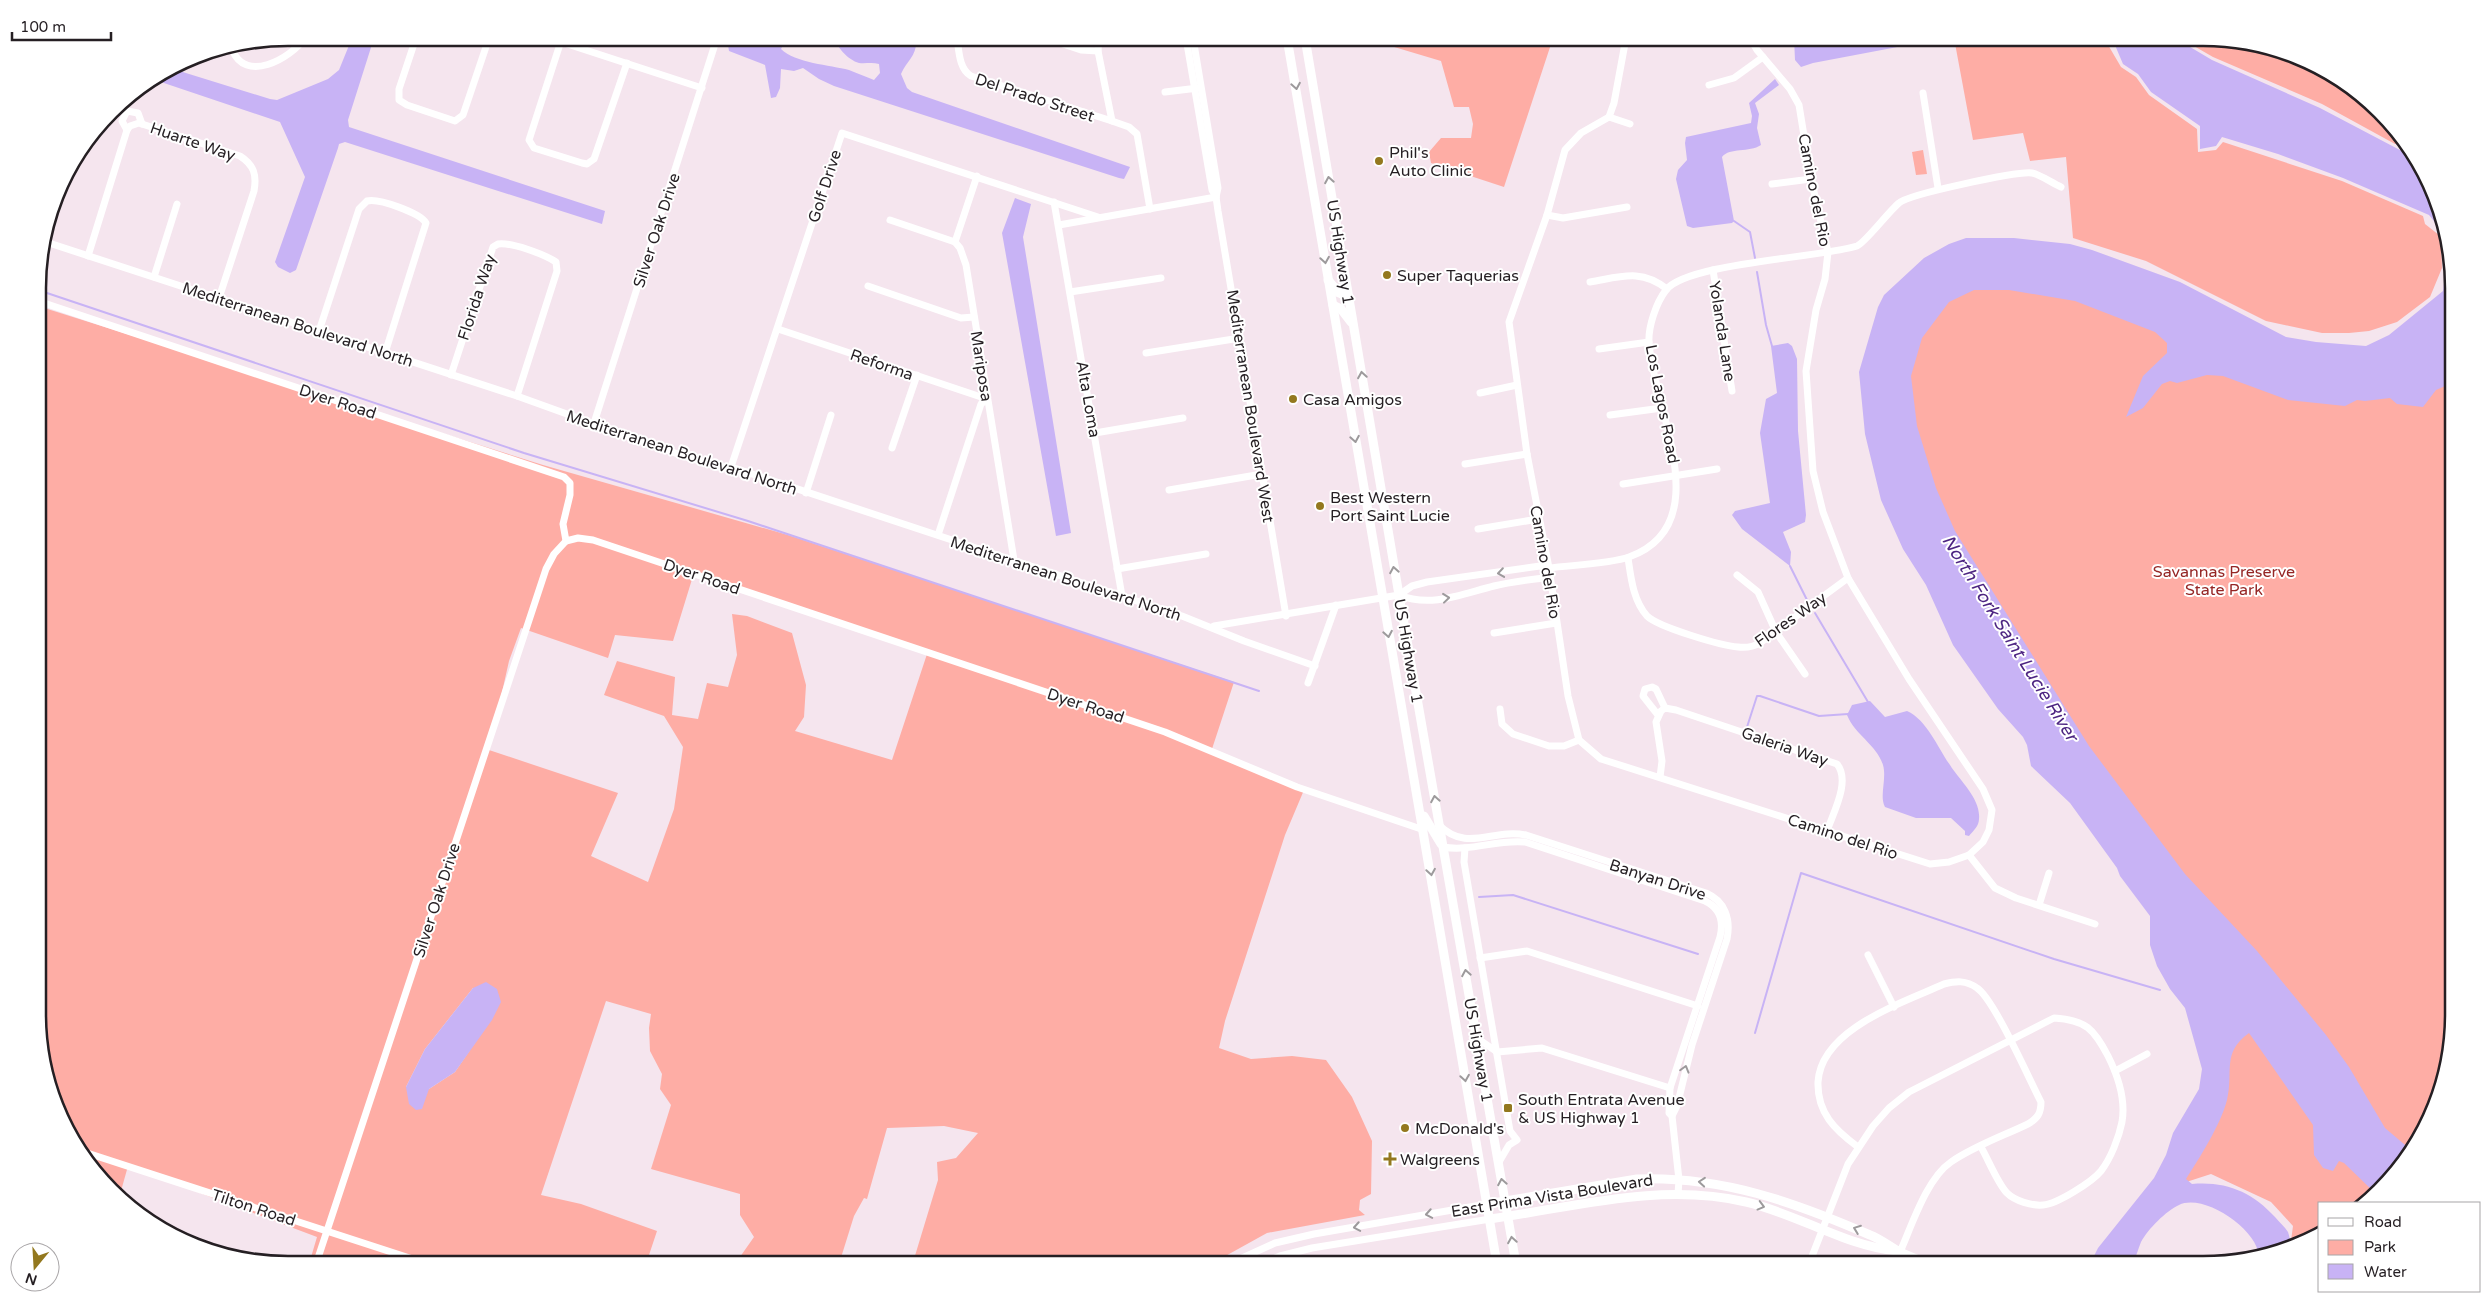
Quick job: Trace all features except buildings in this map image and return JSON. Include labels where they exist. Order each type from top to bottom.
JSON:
[{"type":"main road","name":"US Highway 1","points":[[1289,46],[1496,1256]]},
{"type":"main road","name":"US Highway 1","points":[[1306,46],[1399,596],[1515,1256]]},
{"type":"main road","points":[[1328,279],[1339,293],[1348,297]]},
{"type":"main road","points":[[1332,304],[1342,309],[1353,324]]},
{"type":"main road","points":[[1420,807],[1443,847]]},
{"type":"main road","points":[[1424,830],[1433,841],[1447,866]]},
{"type":"main road","name":"East Prima Vista Boulevard","points":[[1487,1204],[1638,1179],[1718,1183],[1778,1198],[1872,1236],[1910,1256]]},
{"type":"main road","name":"East Prima Vista Boulevard","points":[[1490,1219],[1636,1195],[1678,1194],[1718,1196],[1794,1216],[1874,1249],[1900,1252]]},
{"type":"street","points":[[235,52],[241,62],[249,67],[257,68],[294,50],[298,46]]},
{"type":"street","points":[[413,46],[399,89],[399,100],[407,105],[455,121],[464,114],[486,46]]},
{"type":"street","points":[[559,46],[529,140],[534,148],[582,163],[592,162],[627,63]]},
{"type":"street","points":[[576,46],[702,88]]},
{"type":"street","name":"Silver Oak Drive","points":[[594,423],[715,46]]},
{"type":"street","name":"Del Prado Street","points":[[958,46],[962,67],[965,73],[971,76],[1112,121]]},
{"type":"street","points":[[1069,46],[1081,50],[1098,51]]},
{"type":"street","points":[[1098,46],[1112,121],[1129,127],[1137,134],[1150,209]]},
{"type":"street","name":"Mediterranean Boulevard West","points":[[1188,46],[1198,88]]},
{"type":"street","name":"Mediterranean Boulevard West","points":[[1194,46],[1212,190],[1216,197],[1286,616]]},
{"type":"street","points":[[1624,46],[1614,102],[1609,117],[1630,124]]},
{"type":"street","name":"Camino del Rio","points":[[1609,117],[1581,133],[1565,150],[1547,215],[1509,322],[1527,454],[1538,519],[1549,568],[1568,696],[1578,740],[1601,758],[1930,864],[1969,855],[1983,842],[1989,830],[1992,810],[1983,789],[1909,679],[1848,578],[1828,528],[1813,471],[1806,371],[1828,252],[1811,179],[1799,105],[1780,75],[1755,46]]},
{"type":"street","points":[[1709,85],[1734,78],[1763,57]]},
{"type":"street","points":[[1165,92],[1198,88]]},
{"type":"street","points":[[1923,93],[1938,188]]},
{"type":"street","points":[[128,130],[122,121],[127,111],[138,113],[142,124]]},
{"type":"street","name":"Huarte Way","points":[[88,256],[128,130],[135,124],[142,124],[240,156],[253,168],[256,174],[254,191],[219,298]]},
{"type":"street","name":"Golf Drive","points":[[731,467],[842,133],[1098,217]]},
{"type":"street","points":[[1590,282],[1640,275],[1659,282],[1667,289],[1685,278],[1714,270],[1860,246],[1900,201],[1938,188],[2031,173],[2061,187]]},
{"type":"street","points":[[890,220],[955,242],[977,176]]},
{"type":"street","points":[[1772,184],[1811,179]]},
{"type":"street","name":"Golf Drive","points":[[1059,225],[1216,197]]},
{"type":"street","points":[[319,331],[359,209],[367,201],[378,201],[420,216],[426,223],[385,353]]},
{"type":"street","name":"Alta Loma","points":[[1054,202],[1122,596]]},
{"type":"street","points":[[154,277],[178,204]]},
{"type":"street","points":[[1547,215],[1563,218],[1627,207]]},
{"type":"street","name":"Mariposa","points":[[955,242],[960,248],[966,265],[1014,560]]},
{"type":"street","name":"Florida Way","points":[[451,374],[491,250],[500,243],[552,259],[558,265],[517,396]]},
{"type":"street","name":"Mediterranean Boulevard North","points":[[51,244],[517,396],[686,457],[718,467],[731,467],[1122,596],[1211,626],[1244,641],[1315,666]]},
{"type":"street","name":"Yolanda Lane","points":[[1714,270],[1732,391]]},
{"type":"street","points":[[1070,292],[1161,278]]},
{"type":"street","points":[[868,286],[961,318],[974,318]]},
{"type":"street","name":"Los Lagos Road","points":[[1399,596],[1412,586],[1427,582],[1540,566],[1549,568],[1628,558],[1641,552],[1662,535],[1674,516],[1677,474],[1649,342],[1655,310],[1667,289]]},
{"type":"street","name":"Dyer Road","points":[[46,304],[564,476],[570,483],[570,495],[563,524],[566,542],[578,538],[593,540],[1156,729],[1297,787],[1424,830]]},
{"type":"street","name":"Reforma","points":[[778,329],[987,399]]},
{"type":"street","points":[[1146,353],[1240,338]]},
{"type":"street","points":[[1599,349],[1649,342]]},
{"type":"street","points":[[892,448],[916,376]]},
{"type":"street","points":[[1480,393],[1517,385]]},
{"type":"street","points":[[938,535],[981,404],[987,399]]},
{"type":"street","points":[[1610,415],[1662,408]]},
{"type":"street","points":[[806,493],[832,415]]},
{"type":"street","points":[[1095,433],[1182,418]]},
{"type":"street","points":[[1465,464],[1527,454]]},
{"type":"street","points":[[1623,484],[1717,469]]},
{"type":"street","points":[[1170,490],[1262,474]]},
{"type":"street","points":[[1478,529],[1538,519]]},
{"type":"street","name":"Silver Oak Drive","points":[[319,1256],[546,569],[554,554],[566,542]]},
{"type":"street","points":[[1118,569],[1206,554]]},
{"type":"street","name":"Flores Way","points":[[1628,558],[1635,595],[1648,616],[1658,623],[1735,647],[1756,645],[1848,578]]},
{"type":"street","name":"Los Lagos Road","points":[[1399,596],[1415,602],[1456,598],[1494,586],[1544,578],[1549,568]]},
{"type":"street","points":[[1737,575],[1758,592],[1776,632],[1805,674]]},
{"type":"street","points":[[1211,626],[1286,616],[1336,605],[1399,596]]},
{"type":"street","points":[[1308,683],[1336,605]]},
{"type":"street","points":[[1494,633],[1556,623]]},
{"type":"street","points":[[1658,715],[1643,696],[1645,689],[1652,687],[1656,689],[1665,708],[1658,715],[1656,722],[1662,761],[1660,777]]},
{"type":"street","name":"Galeria Way","points":[[1665,708],[1837,764],[1841,770],[1842,786],[1827,831]]},
{"type":"street","points":[[1500,709],[1502,724],[1513,734],[1557,747],[1578,740]]},
{"type":"street","name":"Banyan Drive","points":[[1439,825],[1458,838],[1480,841],[1510,841],[1524,838],[1710,899],[1722,923],[1720,937],[1677,1106],[1672,1116]]},
{"type":"street","name":"Banyan Drive","points":[[1443,847],[1465,848],[1480,841]]},
{"type":"street","points":[[1465,848],[1464,862],[1510,1131],[1517,1140],[1508,1145],[1499,1162]]},
{"type":"street","points":[[1969,855],[1996,888],[2016,898],[2095,924]]},
{"type":"street","points":[[2038,905],[2049,873]]},
{"type":"street","points":[[1480,958],[1526,951],[1698,1006]]},
{"type":"street","points":[[1868,956],[1894,1007]]},
{"type":"street","name":"Banyan Drive","points":[[1678,1194],[1679,1180],[1672,1116],[1669,1112],[1670,1088],[1714,966]]},
{"type":"street","points":[[1858,1147],[1841,1134],[1824,1115],[1818,1088],[1823,1060],[1838,1040],[1848,1031],[1894,1007],[1944,984],[1957,981],[1966,982],[1977,988],[1986,997],[2009,1040],[2041,1102],[2041,1111],[2036,1119],[1950,1162],[1938,1175],[1924,1197],[1900,1252]]},
{"type":"street","points":[[1812,1256],[1848,1164],[1858,1147],[1873,1126],[1909,1092],[2054,1018],[2070,1019],[2086,1025],[2097,1036],[2115,1070],[2123,1097],[2122,1121],[2115,1144],[2101,1171],[2063,1197],[2043,1205],[2023,1202],[2007,1193],[1981,1147]]},
{"type":"street","points":[[1477,1038],[1496,1052],[1542,1048],[1670,1088]]},
{"type":"street","points":[[2115,1070],[2147,1054]]},
{"type":"street","name":"Tilton Road","points":[[92,1155],[404,1256]]},
{"type":"street","name":"East Prima Vista Boulevard","points":[[1247,1256],[1275,1244],[1314,1234],[1487,1204]]},
{"type":"street","name":"East Prima Vista Boulevard","points":[[1280,1256],[1312,1248],[1490,1219]]},
{"type":"green space","points":[[1391,46],[1550,46],[1504,187],[1431,163],[1429,152],[1441,138],[1471,138],[1473,124],[1469,107],[1454,107],[1441,61]]},
{"type":"green space","points":[[1955,46],[2109,46],[2121,67],[2136,77],[2149,95],[2197,129],[2198,152],[2216,150],[2223,142],[2342,181],[2423,216],[2425,224],[2439,235],[2442,268],[2430,297],[2397,322],[2369,331],[2322,333],[2266,321],[2146,261],[2073,238],[2066,157],[2030,161],[2023,133],[1973,140]]},
{"type":"green space","points":[[2194,46],[2234,48],[2265,54],[2310,71],[2337,87],[2362,106],[2397,144],[2322,104],[2213,57]]},
{"type":"green space","points":[[1923,150],[1927,174],[1916,175],[1912,152]]},
{"type":"green space","name":"Savannas Preserve State Park","points":[[1980,269],[2315,371],[2445,336],[2445,1014],[2443,1045],[2437,1076],[2420,1121],[2395,1161],[2374,1185],[2355,1202],[2318,1202],[2318,1226],[2310,1231],[2291,1239],[2293,1226],[2271,1202],[2211,1174],[2177,1185],[2220,1053],[2245,1024],[1898,490],[1902,330]]},
{"type":"green space","points":[[46,309],[543,465],[788,535],[1234,682],[1211,752],[1304,790],[1285,835],[1225,1021],[1219,1048],[1251,1059],[1292,1056],[1326,1060],[1352,1097],[1372,1141],[1371,1194],[1360,1200],[1359,1210],[1365,1215],[1267,1233],[1225,1256],[915,1256],[938,1180],[937,1162],[956,1158],[978,1133],[944,1126],[887,1128],[867,1199],[864,1198],[854,1216],[842,1256],[741,1256],[754,1237],[740,1215],[740,1194],[651,1169],[671,1105],[660,1089],[662,1074],[650,1051],[649,1028],[651,1014],[606,1001],[541,1195],[581,1204],[657,1231],[649,1256],[311,1256],[317,1237],[128,1166],[121,1189],[106,1173],[87,1148],[71,1121],[59,1092],[48,1045],[46,1014]],"holes":[[[693,576],[928,651],[892,760],[795,731],[804,717],[806,685],[792,633],[747,616],[732,614],[737,655],[728,687],[707,683],[698,719],[672,715],[675,677],[617,661],[604,695],[664,716],[683,747],[674,809],[648,882],[591,856],[618,793],[489,750],[509,661],[521,628],[608,658],[615,635],[673,641]],[[473,988],[470,1050],[455,1072],[429,1089],[406,1087],[425,1049]]]},
{"type":"water","points":[[349,46],[371,46],[348,120],[349,127],[605,211],[602,224],[345,142],[339,144],[296,270],[290,273],[278,267],[275,262],[305,177],[280,122],[162,82],[180,71],[277,100],[328,79],[339,70]]},
{"type":"water","points":[[728,46],[782,46],[781,49],[795,57],[813,63],[849,70],[874,80],[880,73],[879,64],[859,63],[851,59],[839,46],[916,46],[914,53],[901,74],[907,88],[912,92],[1130,167],[1124,179],[1119,178],[834,86],[803,68],[794,71],[781,69],[780,88],[776,97],[771,98],[765,65],[729,51]]},
{"type":"water","points":[[1794,46],[1903,46],[1801,67],[1795,60]]},
{"type":"water","points":[[2115,46],[2188,46],[2212,60],[2320,108],[2402,151],[2420,181],[2436,223],[2429,215],[2343,178],[2278,154],[2222,137],[2216,146],[2200,149],[2200,126],[2151,92],[2138,74],[2123,64]]},
{"type":"water","points":[[1775,79],[1779,85],[1755,103],[1759,114],[1757,128],[1761,145],[1751,149],[1730,152],[1722,157],[1734,221],[1732,223],[1693,228],[1687,226],[1676,179],[1678,170],[1687,160],[1686,137],[1751,123],[1752,116],[1749,103]]},
{"type":"water","points":[[1015,198],[1031,204],[1023,237],[1071,533],[1056,536],[1002,233]]},
{"type":"water","name":"North Fork Saint Lucie River","points":[[1966,238],[2014,238],[2070,244],[2092,250],[2180,282],[2286,337],[2316,342],[2366,346],[2389,335],[2443,291],[2444,277],[2445,386],[2436,390],[2423,407],[2397,404],[2390,398],[2357,400],[2345,406],[2288,400],[2223,376],[2207,375],[2177,383],[2170,381],[2162,384],[2143,408],[2126,417],[2143,376],[2167,353],[2167,343],[2155,332],[2075,301],[2009,290],[1974,290],[1949,302],[1922,338],[1911,376],[1917,426],[1936,488],[1955,531],[2089,746],[2185,874],[2257,951],[2326,1035],[2349,1067],[2385,1128],[2406,1145],[2395,1161],[2370,1188],[2344,1163],[2339,1161],[2333,1171],[2323,1168],[2314,1155],[2313,1125],[2249,1033],[2240,1040],[2232,1056],[2229,1090],[2220,1120],[2186,1179],[2192,1184],[2216,1184],[2248,1195],[2275,1217],[2288,1232],[2290,1239],[2257,1250],[2249,1235],[2228,1216],[2202,1204],[2190,1203],[2179,1205],[2163,1216],[2144,1237],[2136,1256],[2094,1256],[2098,1248],[2154,1178],[2166,1155],[2173,1133],[2199,1089],[2202,1069],[2185,1008],[2170,989],[2157,966],[2150,945],[2150,916],[2070,803],[2031,766],[2027,745],[2023,737],[1998,709],[1953,645],[1926,585],[1903,549],[1881,500],[1865,434],[1859,372],[1878,307],[1884,295],[1924,258],[1949,244]]},
{"type":"water","points":[[1788,343],[1792,346],[1797,359],[1798,431],[1806,515],[1805,522],[1783,532],[1791,552],[1790,566],[1742,529],[1732,515],[1735,511],[1770,503],[1760,433],[1766,399],[1777,393],[1771,346]]},
{"type":"water","points":[[1870,701],[1885,717],[1907,711],[1914,715],[1932,735],[1977,804],[1979,822],[1969,836],[1965,835],[1965,831],[1951,818],[1916,818],[1885,807],[1883,803],[1883,765],[1876,752],[1855,728],[1847,715],[1852,705]]},
{"type":"water","points":[[486,982],[497,989],[501,1002],[492,1020],[455,1072],[429,1089],[422,1109],[416,1110],[409,1104],[406,1087],[425,1049],[473,988]]},
{"type":"waterway","points":[[1734,221],[1750,232],[1755,258]]},
{"type":"waterway","points":[[1757,272],[1766,325],[1772,346]]},
{"type":"waterway","points":[[46,293],[524,453],[748,521],[1259,691]]},
{"type":"waterway","points":[[1790,566],[1808,602]]},
{"type":"waterway","points":[[1815,613],[1868,702]]},
{"type":"waterway","points":[[1747,727],[1757,696],[1819,716],[1848,714]]},
{"type":"waterway","points":[[1755,1033],[1801,873],[2054,959],[2160,990]]},
{"type":"waterway","points":[[1479,897],[1513,895],[1698,954]]},
{"type":"place","name":"Phil's Auto Clinic","points":[[1379,161]]},
{"type":"place","name":"Super Taquerias","points":[[1387,275]]},
{"type":"place","name":"Casa Amigos","points":[[1293,399]]},
{"type":"place","name":"Best Western Port Saint Lucie","points":[[1320,506]]},
{"type":"place","name":"South Entrata Avenue & US Highway 1","points":[[1508,1108]]},
{"type":"place","name":"McDonald's","points":[[1405,1128]]},
{"type":"place","name":"Walgreens","points":[[1390,1159]]}]
